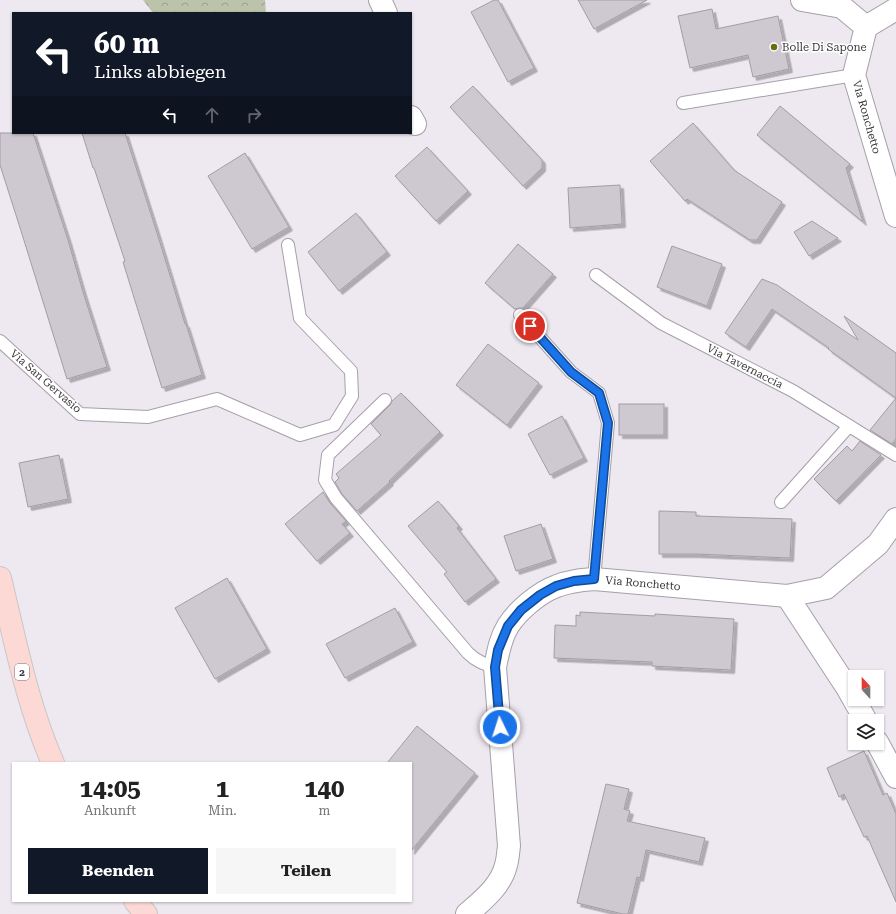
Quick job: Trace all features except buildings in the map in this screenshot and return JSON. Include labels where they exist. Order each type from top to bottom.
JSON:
[{"type":"main road","name":"2","points":[[0,578],[21,669],[53,762]]},
{"type":"main road","points":[[136,902],[146,914]]},
{"type":"street","points":[[380,0],[386,12]]},
{"type":"street","points":[[802,0],[842,7],[866,27],[896,9]]},
{"type":"street","name":"Via Ronchetto","points":[[866,27],[854,75],[896,216]]},
{"type":"street","name":"Via Ronchetto","points":[[467,914],[494,889],[500,880],[506,864],[509,846],[495,667],[498,650],[508,626],[521,610],[540,595],[556,586],[574,581],[594,579],[787,596],[826,588],[878,544],[896,519]]},
{"type":"street","points":[[787,596],[848,689],[862,714]]},
{"type":"street","points":[[881,750],[896,777]]},
{"type":"lane","points":[[683,103],[854,75]]},
{"type":"lane","name":"Via San Gervasio","points":[[0,340],[80,414],[148,417],[217,399],[300,435],[334,425],[352,396],[351,371],[300,318],[288,245]]},
{"type":"lane","name":"Via Tavernaccia","points":[[596,275],[661,323],[794,391],[896,455]]},
{"type":"lane","points":[[520,315],[571,372],[599,393],[608,423],[594,579]]},
{"type":"lane","points":[[385,400],[328,455],[325,480],[336,498],[468,653],[480,662],[495,667]]},
{"type":"lane","points":[[781,502],[849,426]]},
{"type":"green space","points":[[143,0],[265,0],[266,12],[152,12]]},
{"type":"place","name":"Bolle Di Sapone","points":[[774,47]]},
{"type":"route","points":[[500,727],[495,667],[498,650],[508,626],[521,610],[540,595],[556,586],[574,581],[594,579],[608,423],[599,393],[571,372],[530,326]]}]
